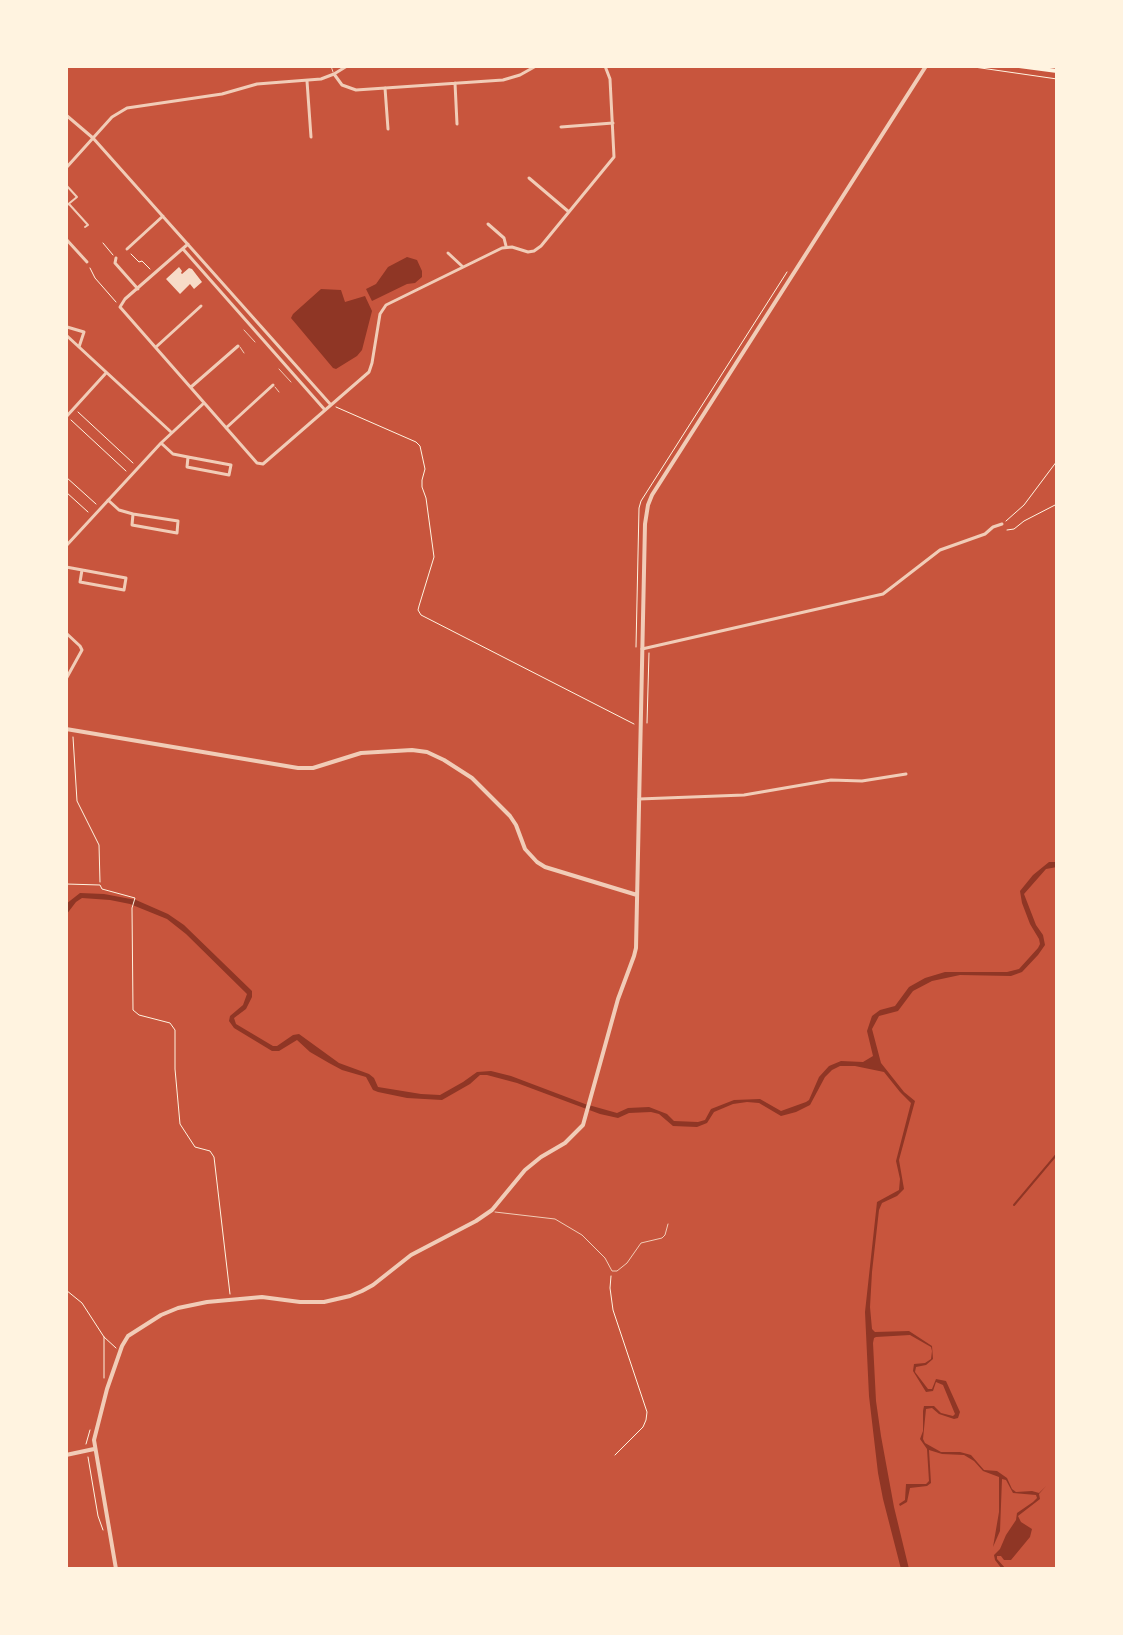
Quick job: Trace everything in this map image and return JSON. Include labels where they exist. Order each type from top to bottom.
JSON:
[{"type":"main road","points":[[1019,66],[1057,71]]},
{"type":"street","points":[[66,168],[115,115],[132,106],[222,94],[257,84],[307,81],[334,74],[347,66]]},
{"type":"street","points":[[334,74],[342,85],[350,89],[385,88],[509,79],[536,66]]},
{"type":"street","points":[[188,244],[125,299],[120,307],[257,463],[263,464],[369,372],[384,307],[506,246],[528,252],[538,250],[613,160],[610,76],[605,66]]},
{"type":"street","points":[[116,1569],[94,1449],[96,1427],[120,1350],[128,1336],[161,1315],[192,1305],[262,1297],[324,1302],[350,1296],[373,1285],[411,1255],[492,1210],[525,1170],[573,1137],[583,1125],[618,999],[634,956],[645,524],[652,495],[926,66]]},
{"type":"street","points":[[307,81],[311,137]]},
{"type":"street","points":[[455,83],[457,124]]},
{"type":"street","points":[[385,88],[388,129]]},
{"type":"street","points":[[66,115],[93,138],[331,405]]},
{"type":"street","points":[[561,127],[613,123]]},
{"type":"street","points":[[529,178],[569,212]]},
{"type":"street","points":[[66,185],[77,197],[68,205],[88,225],[85,227]]},
{"type":"street","points":[[127,249],[163,216]]},
{"type":"street","points":[[488,224],[504,238],[506,246]]},
{"type":"street","points":[[75,237],[67,240],[87,262]]},
{"type":"street","points":[[183,249],[325,410]]},
{"type":"street","points":[[448,253],[463,267]]},
{"type":"street","points":[[116,258],[115,263],[138,289]]},
{"type":"street","points":[[156,347],[201,306]]},
{"type":"street","points":[[66,329],[84,332],[79,347]]},
{"type":"street","points":[[66,335],[171,432]]},
{"type":"street","points":[[191,387],[237,345]]},
{"type":"street","points":[[67,415],[107,372]]},
{"type":"street","points":[[226,428],[272,385]]},
{"type":"street","points":[[66,546],[171,432],[204,403]]},
{"type":"street","points":[[161,443],[173,454],[231,465],[229,475],[187,467],[188,457]]},
{"type":"street","points":[[108,500],[119,510],[178,521],[177,533],[132,525],[133,514]]},
{"type":"street","points":[[642,649],[883,594],[940,550],[985,534],[1002,524]]},
{"type":"street","points":[[66,567],[126,578],[124,590],[80,582],[82,570]]},
{"type":"street","points":[[66,633],[82,650],[66,679]]},
{"type":"street","points":[[66,729],[298,768],[313,768],[361,753],[395,750],[427,752],[472,778],[510,816],[525,849],[537,862],[637,895]]},
{"type":"street","points":[[639,799],[744,795],[831,780],[862,781],[906,774]]},
{"type":"street","points":[[66,1455],[94,1449]]},
{"type":"lane","points":[[331,66],[334,74]]},
{"type":"lane","points":[[244,330],[255,342]]},
{"type":"lane","points":[[249,335],[255,330]]},
{"type":"lane","points":[[237,345],[244,353]]},
{"type":"lane","points":[[279,369],[291,382]]},
{"type":"lane","points":[[285,376],[291,371]]},
{"type":"lane","points":[[272,385],[279,392]]},
{"type":"lane","points":[[492,1210],[496,1213],[555,1219],[582,1235],[605,1258],[612,1271],[627,1263],[641,1243],[662,1238],[668,1224]]},
{"type":"path","points":[[967,66],[1057,79]]},
{"type":"path","points":[[103,243],[116,258]]},
{"type":"path","points":[[127,249],[154,274]]},
{"type":"path","points":[[87,262],[95,278],[120,307]]},
{"type":"path","points":[[642,649],[637,649],[636,645],[640,503],[717,381]]},
{"type":"path","points":[[331,405],[420,446],[425,469],[422,487],[434,557],[418,610],[421,615],[640,725],[648,721],[650,646]]},
{"type":"path","points":[[74,409],[138,468]]},
{"type":"path","points":[[67,415],[131,475]]},
{"type":"path","points":[[1057,461],[1024,505],[1002,524],[1013,530],[1057,504]]},
{"type":"path","points":[[66,477],[101,508]]},
{"type":"path","points":[[66,492],[93,517]]},
{"type":"path","points":[[73,730],[77,801],[99,845],[100,885],[102,889],[135,898],[132,908],[133,1010],[139,1015],[170,1023],[175,1030],[180,1124],[195,1147],[210,1151],[214,1157],[231,1299]]},
{"type":"path","points":[[66,884],[100,885]]},
{"type":"path","points":[[612,1271],[610,1288],[613,1310],[647,1412],[643,1427],[615,1455]]},
{"type":"path","points":[[66,1290],[82,1303],[104,1337],[120,1350]]},
{"type":"path","points":[[104,1337],[105,1377]]},
{"type":"path","points":[[92,1426],[86,1443],[104,1535]]},
{"type":"shaded area","points":[[407,257],[417,260],[422,277],[372,301],[366,289],[376,284],[388,267]]},
{"type":"shaded area","points":[[321,289],[341,290],[345,302],[365,296],[372,311],[362,350],[336,369],[291,318]]},
{"type":"shaded area","points":[[1049,862],[1057,862],[1057,867],[1046,869],[1024,894],[1045,945],[1022,972],[1011,976],[960,975],[932,981],[913,991],[898,1011],[879,1016],[872,1029],[881,1063],[915,1101],[899,1160],[904,1189],[882,1203],[879,1210],[872,1272],[872,1329],[875,1332],[909,1331],[932,1346],[933,1359],[926,1365],[916,1367],[915,1372],[928,1389],[932,1389],[936,1379],[946,1381],[960,1412],[954,1419],[939,1414],[932,1408],[926,1409],[925,1443],[941,1452],[971,1455],[984,1470],[997,1471],[1007,1478],[1016,1492],[1039,1493],[1046,1486],[1039,1494],[1040,1499],[1018,1516],[1032,1529],[1030,1537],[1011,1560],[997,1556],[1006,1569],[1002,1569],[994,1555],[1016,1520],[1017,1513],[1033,1502],[1036,1495],[1013,1493],[1006,1480],[1002,1479],[1000,1531],[993,1547],[999,1512],[999,1477],[983,1471],[964,1455],[942,1454],[929,1450],[931,1483],[910,1488],[907,1502],[899,1504],[905,1500],[906,1484],[926,1484],[929,1481],[927,1449],[920,1439],[924,1406],[934,1406],[941,1413],[955,1414],[943,1385],[936,1382],[933,1391],[926,1392],[913,1371],[914,1364],[931,1359],[932,1351],[931,1347],[910,1335],[876,1337],[873,1343],[881,1436],[909,1569],[901,1569],[883,1499],[869,1396],[865,1312],[877,1202],[899,1190],[896,1161],[911,1103],[884,1072],[840,1066],[825,1077],[810,1105],[796,1112],[781,1116],[759,1103],[733,1104],[714,1112],[707,1123],[697,1127],[673,1126],[659,1114],[651,1112],[629,1113],[618,1118],[600,1114],[487,1075],[480,1075],[442,1100],[407,1098],[373,1090],[366,1077],[342,1070],[310,1052],[297,1040],[279,1051],[272,1051],[234,1028],[229,1021],[230,1016],[243,1005],[247,994],[167,919],[130,904],[82,898],[66,915],[66,904],[80,893],[136,900],[168,914],[184,925],[252,991],[246,1009],[234,1018],[236,1024],[273,1046],[299,1034],[339,1063],[369,1074],[378,1087],[440,1095],[477,1072],[491,1071],[617,1113],[628,1108],[649,1107],[667,1114],[674,1121],[698,1122],[705,1120],[711,1109],[734,1100],[760,1099],[781,1111],[806,1102],[819,1077],[829,1066],[841,1061],[863,1062],[873,1056],[867,1031],[872,1016],[895,1006],[909,987],[925,978],[945,972],[1007,972],[1019,969],[1040,944],[1020,891]]},
{"type":"building","points":[[179,267],[182,274],[192,269],[202,282],[194,289],[190,284],[180,294],[166,279]]},
{"type":"waterway","points":[[1014,1205],[1057,1154]]}]
